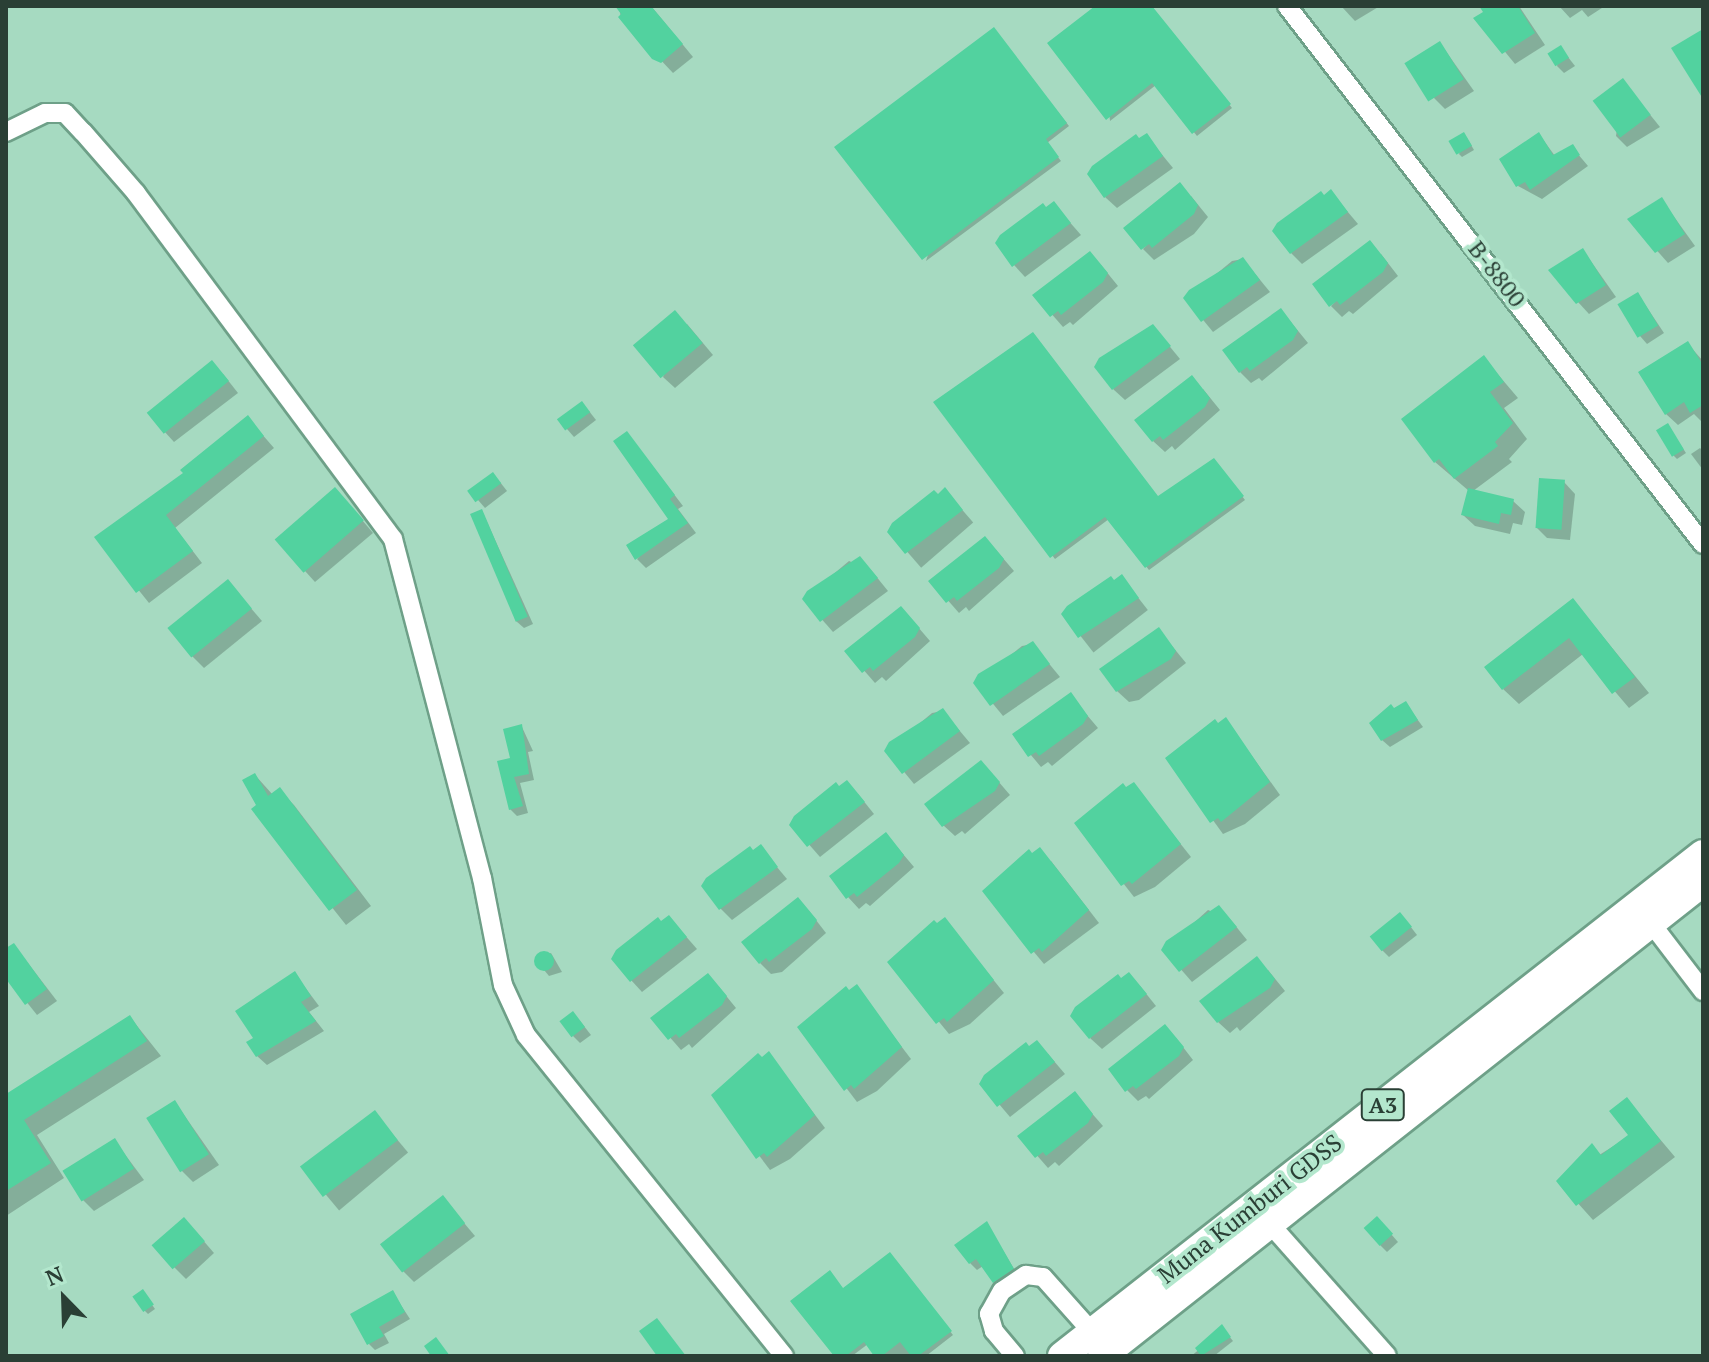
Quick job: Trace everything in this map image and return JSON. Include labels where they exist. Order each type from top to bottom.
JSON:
[{"type":"highway","name":"Muna Kumburi GDSS","points":[[1105,1348],[1703,854]]},
{"type":"highway","name":"Muna Kumburi GDSS","points":[[1062,1356],[1105,1348],[1270,1224],[1703,882]]},
{"type":"street","name":"B-8800","points":[[1287,6],[1703,544]]},
{"type":"street","points":[[6,132],[45,113],[65,113],[74,122],[136,193],[393,539],[474,848],[503,985],[526,1035],[784,1356]]},
{"type":"street","points":[[1651,923],[1703,991]]},
{"type":"street","points":[[1270,1224],[1387,1356]]},
{"type":"street","points":[[1015,1356],[994,1331],[989,1314],[1002,1291],[1026,1275],[1043,1277],[1105,1348]]},
{"type":"building","points":[[615,6],[651,6],[683,44],[661,63],[652,59],[618,17],[621,14]]},
{"type":"building","points":[[1095,6],[1152,6],[1231,104],[1192,134],[1152,83],[1106,120],[1047,43]]},
{"type":"building","points":[[1479,6],[1518,6],[1535,33],[1502,54],[1473,18],[1483,12]]},
{"type":"building","points":[[994,27],[1067,123],[1046,139],[1059,157],[922,260],[834,147]]},
{"type":"building","points":[[1703,29],[1703,99],[1671,48]]},
{"type":"building","points":[[1440,41],[1464,79],[1428,101],[1404,63]]},
{"type":"building","points":[[1561,45],[1569,58],[1555,66],[1547,53]]},
{"type":"building","points":[[1623,78],[1651,115],[1620,138],[1593,101]]},
{"type":"building","points":[[1464,132],[1472,146],[1456,155],[1448,141]]},
{"type":"building","points":[[1539,132],[1553,155],[1573,144],[1580,155],[1530,190],[1525,182],[1516,187],[1499,159]]},
{"type":"building","points":[[1147,133],[1163,156],[1104,198],[1087,174],[1092,166],[1136,134],[1139,138]]},
{"type":"building","points":[[1180,182],[1198,205],[1194,214],[1152,248],[1149,244],[1141,250],[1123,228]]},
{"type":"building","points":[[1331,189],[1348,212],[1290,254],[1272,231],[1277,223],[1321,191],[1324,195]]},
{"type":"building","points":[[1662,197],[1685,234],[1655,253],[1627,219]]},
{"type":"building","points":[[1054,201],[1071,223],[1012,267],[995,243],[1000,235],[1043,203],[1046,207]]},
{"type":"building","points":[[1370,240],[1388,263],[1383,272],[1340,305],[1337,301],[1329,307],[1312,284]]},
{"type":"building","points":[[1583,248],[1606,285],[1576,304],[1548,270]]},
{"type":"building","points":[[1090,251],[1108,273],[1103,282],[1061,315],[1058,311],[1050,317],[1032,295]]},
{"type":"building","points":[[1243,257],[1260,280],[1201,322],[1183,298],[1189,290]]},
{"type":"building","points":[[1638,292],[1658,325],[1638,338],[1617,304]]},
{"type":"building","points":[[1281,308],[1298,331],[1293,340],[1250,371],[1247,367],[1239,373],[1222,350]]},
{"type":"building","points":[[675,310],[703,343],[661,378],[633,345]]},
{"type":"building","points":[[1153,324],[1171,346],[1112,390],[1094,367],[1099,358]]},
{"type":"building","points":[[1033,332],[1158,496],[1214,458],[1244,496],[1145,568],[1105,517],[1050,558],[933,402]]},
{"type":"building","points":[[1688,341],[1703,365],[1703,405],[1690,413],[1684,402],[1665,415],[1638,372]]},
{"type":"building","points":[[1484,355],[1504,382],[1490,392],[1513,423],[1495,442],[1498,446],[1454,479],[1439,459],[1434,463],[1401,419]]},
{"type":"building","points":[[212,360],[229,381],[164,434],[147,413]]},
{"type":"building","points":[[1192,375],[1210,398],[1205,407],[1163,440],[1160,436],[1152,442],[1134,420]]},
{"type":"building","points":[[582,401],[590,412],[565,431],[557,419]]},
{"type":"building","points":[[248,415],[264,436],[166,515],[193,551],[136,593],[94,537],[183,473],[180,470]]},
{"type":"building","points":[[1668,423],[1684,450],[1672,457],[1656,430]]},
{"type":"building","points":[[627,431],[675,495],[670,499],[688,523],[635,560],[626,545],[668,519],[613,441]]},
{"type":"building","points":[[493,472],[501,483],[475,502],[467,491]]},
{"type":"building","points":[[1539,478],[1565,480],[1561,530],[1536,528]]},
{"type":"building","points":[[335,487],[364,520],[303,573],[275,539]]},
{"type":"building","points":[[945,487],[963,510],[905,554],[887,532],[892,523],[934,490],[938,494]]},
{"type":"building","points":[[1468,488],[1514,499],[1511,515],[1501,513],[1499,524],[1461,515]]},
{"type":"building","points":[[482,509],[528,617],[516,622],[470,514]]},
{"type":"building","points":[[985,536],[1004,559],[999,568],[957,601],[954,597],[946,603],[928,581]]},
{"type":"building","points":[[860,556],[878,578],[820,622],[802,599],[807,591]]},
{"type":"building","points":[[1122,574],[1139,598],[1078,638],[1061,614],[1067,606],[1111,576],[1114,580]]},
{"type":"building","points":[[228,579],[252,609],[191,658],[167,628]]},
{"type":"building","points":[[1573,598],[1635,677],[1612,694],[1569,638],[1502,690],[1484,667]]},
{"type":"building","points":[[901,606],[920,628],[915,637],[873,671],[870,667],[862,673],[844,651]]},
{"type":"building","points":[[1159,627],[1176,651],[1171,659],[1116,692],[1099,669]]},
{"type":"building","points":[[1033,641],[1050,664],[990,706],[973,683],[978,674]]},
{"type":"building","points":[[1071,692],[1088,716],[1083,724],[1039,756],[1036,752],[1028,757],[1012,734]]},
{"type":"building","points":[[1406,701],[1418,720],[1381,741],[1369,723],[1391,704],[1394,708]]},
{"type":"building","points":[[943,708],[960,731],[902,774],[884,751],[889,742]]},
{"type":"building","points":[[1226,717],[1270,782],[1221,822],[1218,818],[1210,823],[1165,758],[1215,719],[1218,723]]},
{"type":"building","points":[[522,724],[529,774],[514,777],[523,806],[509,810],[497,761],[510,758],[503,729]]},
{"type":"building","points":[[981,760],[1000,782],[995,791],[942,827],[924,804]]},
{"type":"building","points":[[255,773],[268,796],[280,787],[357,890],[329,911],[251,809],[256,805],[242,780]]},
{"type":"building","points":[[847,780],[865,802],[807,847],[789,825],[794,816],[836,782],[839,786]]},
{"type":"building","points":[[1134,782],[1181,844],[1132,884],[1129,881],[1121,886],[1074,823],[1123,783],[1126,787]]},
{"type":"building","points":[[886,832],[904,855],[899,863],[857,897],[854,893],[846,899],[829,876]]},
{"type":"building","points":[[761,844],[778,867],[719,910],[701,886],[706,878],[750,846],[753,850]]},
{"type":"building","points":[[1040,847],[1089,910],[1042,952],[1039,948],[1031,954],[982,891],[1029,849],[1032,853]]},
{"type":"building","points":[[798,897],[817,920],[812,929],[769,962],[766,958],[759,964],[741,942]]},
{"type":"building","points":[[1219,905],[1237,927],[1179,972],[1161,950],[1166,941]]},
{"type":"building","points":[[1400,912],[1412,927],[1382,951],[1370,937]]},
{"type":"building","points":[[669,915],[687,937],[630,982],[611,959],[616,950],[658,917],[661,921]]},
{"type":"building","points":[[945,917],[994,980],[947,1022],[944,1018],[936,1024],[887,962],[934,920],[937,923]]},
{"type":"building","points":[[14,943],[47,989],[25,1005],[6,979],[6,948]]},
{"type":"building","points":[[544,951],[551,954],[554,961],[551,968],[544,971],[537,968],[534,961],[537,954]]},
{"type":"building","points":[[1257,956],[1275,979],[1270,988],[1217,1023],[1199,1001]]},
{"type":"building","points":[[295,971],[311,996],[301,1002],[316,1021],[256,1057],[246,1042],[253,1038],[235,1011]]},
{"type":"building","points":[[1129,972],[1147,994],[1089,1039],[1070,1016],[1075,1007],[1118,974],[1121,978]]},
{"type":"building","points":[[708,973],[727,996],[722,1005],[679,1038],[676,1034],[668,1040],[650,1018]]},
{"type":"building","points":[[857,984],[902,1047],[854,1089],[851,1085],[844,1091],[797,1027],[846,986],[849,990]]},
{"type":"building","points":[[573,1011],[585,1027],[571,1037],[559,1021]]},
{"type":"building","points":[[130,1015],[147,1041],[24,1120],[51,1163],[6,1191],[6,1094]]},
{"type":"building","points":[[1165,1024],[1184,1047],[1179,1056],[1136,1089],[1133,1086],[1125,1092],[1108,1069]]},
{"type":"building","points":[[1037,1040],[1055,1062],[997,1107],[979,1084],[984,1075],[1026,1042],[1029,1046]]},
{"type":"building","points":[[769,1051],[815,1115],[767,1157],[764,1153],[756,1159],[711,1095],[758,1053],[762,1057]]},
{"type":"building","points":[[1075,1091],[1093,1114],[1088,1123],[1046,1156],[1043,1152],[1035,1158],[1017,1136]]},
{"type":"building","points":[[1627,1097],[1661,1141],[1576,1206],[1556,1181],[1592,1143],[1601,1155],[1628,1135],[1609,1111]]},
{"type":"building","points":[[175,1100],[209,1154],[180,1172],[146,1118]]},
{"type":"building","points":[[375,1110],[398,1140],[323,1197],[300,1167]]},
{"type":"building","points":[[115,1138],[134,1169],[81,1201],[62,1171]]},
{"type":"building","points":[[443,1195],[465,1223],[402,1273],[380,1244]]},
{"type":"building","points":[[1377,1216],[1393,1234],[1380,1246],[1364,1228]]},
{"type":"building","points":[[184,1217],[205,1241],[173,1269],[152,1245]]},
{"type":"building","points":[[987,1221],[1014,1269],[993,1283],[976,1259],[969,1264],[954,1245]]},
{"type":"building","points":[[890,1252],[952,1331],[918,1356],[911,1356],[900,1342],[882,1356],[874,1356],[864,1342],[846,1356],[834,1356],[790,1301],[830,1270],[843,1288]]},
{"type":"building","points":[[143,1289],[154,1305],[143,1312],[132,1296]]},
{"type":"building","points":[[393,1290],[405,1312],[379,1327],[384,1336],[367,1345],[350,1314]]},
{"type":"building","points":[[657,1318],[686,1356],[657,1356],[639,1331]]},
{"type":"building","points":[[1222,1324],[1231,1337],[1201,1356],[1195,1348]]},
{"type":"building","points":[[436,1337],[450,1356],[431,1356],[424,1346]]}]
